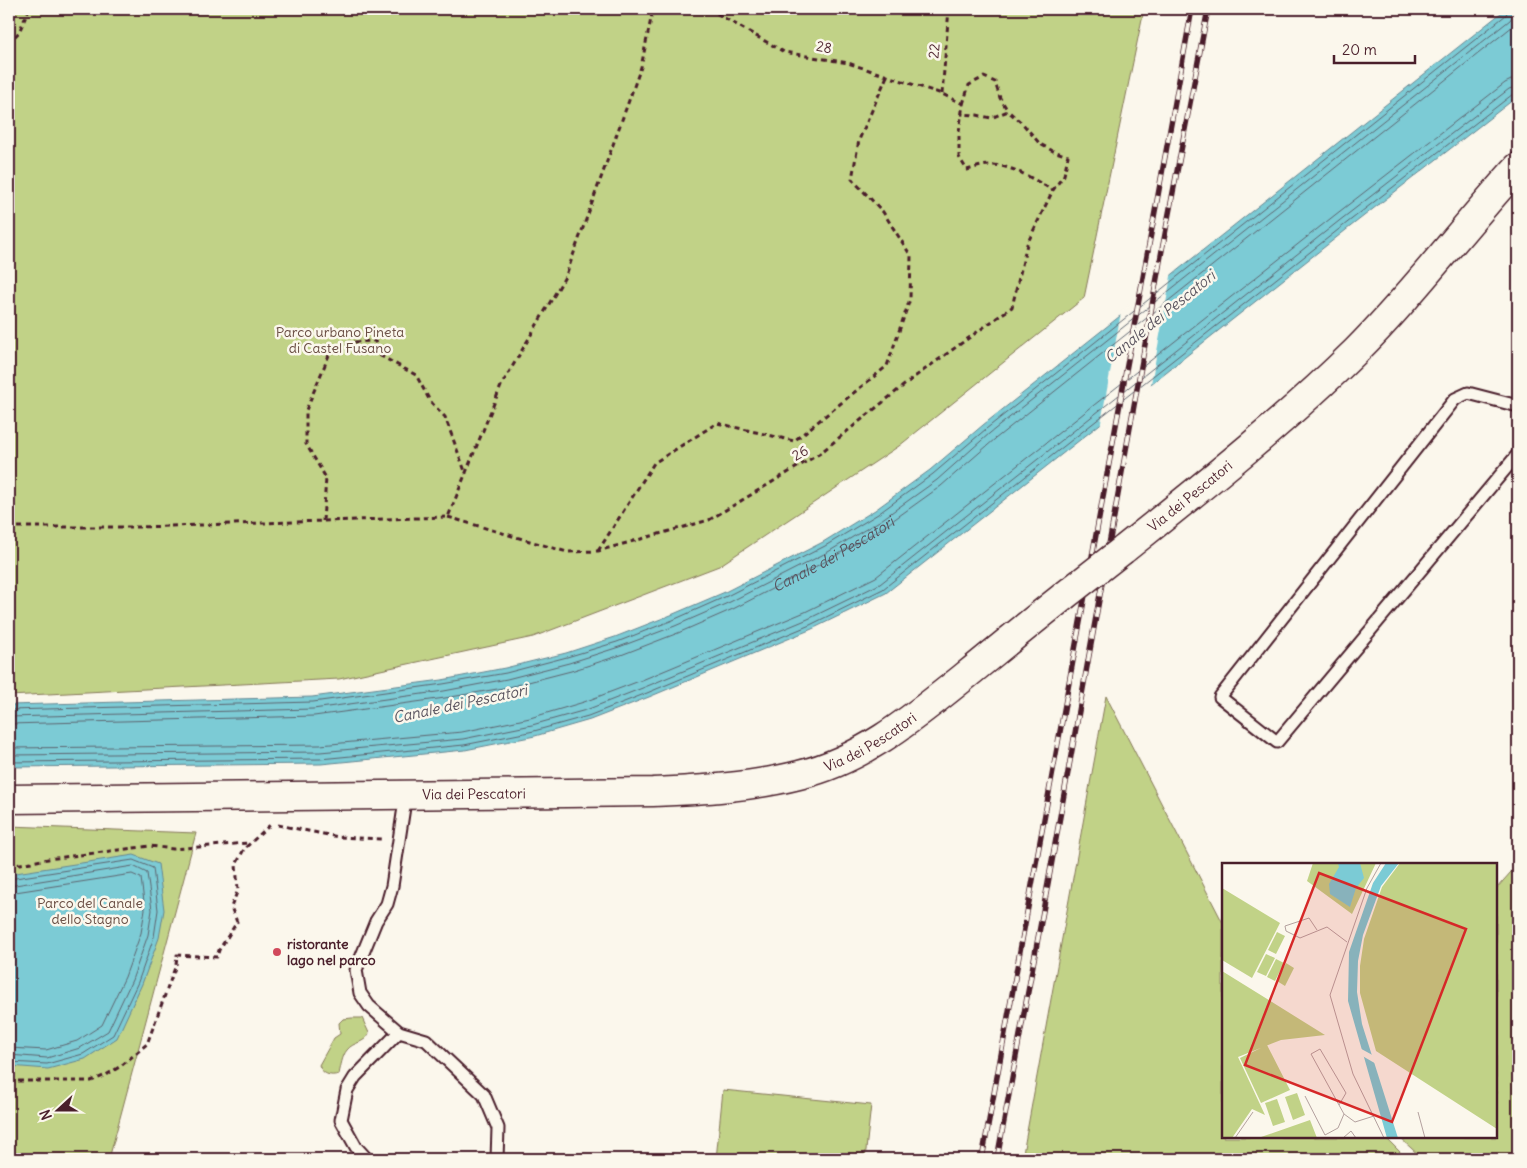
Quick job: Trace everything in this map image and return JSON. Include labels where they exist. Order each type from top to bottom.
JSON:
[{"type":"street","name":"Via dei Pescatori","points":[[9,799],[690,790],[726,787],[799,776],[819,769],[860,751],[898,729],[1237,459],[1303,402],[1389,317],[1518,167]]},
{"type":"lane","points":[[1518,406],[1468,393],[1455,399],[1220,697],[1277,742],[1518,454]]},
{"type":"lane","points":[[406,794],[392,886],[386,904],[376,921],[356,970],[360,993],[369,1006],[399,1032],[426,1040],[484,1095],[498,1128],[497,1159]]},
{"type":"lane","points":[[367,1159],[356,1147],[341,1120],[347,1090],[355,1077],[399,1032]]},
{"type":"path","points":[[9,43],[19,32],[29,9]]},
{"type":"path","points":[[448,517],[501,386],[566,275],[641,67],[653,9]]},
{"type":"path","name":"28","points":[[709,9],[784,52],[848,63],[942,94],[963,104]]},
{"type":"path","name":"22","points":[[942,94],[949,9]]},
{"type":"path","points":[[598,551],[654,463],[717,423],[794,441],[887,366],[910,299],[911,256],[883,212],[852,179],[859,140],[887,76]]},
{"type":"path","points":[[961,114],[991,118],[1008,111],[1000,98],[995,82],[984,77],[969,85],[961,114],[959,157],[967,170],[990,165],[1010,169],[1053,190]]},
{"type":"path","name":"26","points":[[9,527],[139,527],[448,517],[567,552],[598,551],[709,520],[819,454],[913,378],[1012,307],[1027,244],[1053,190],[1064,175],[1068,156],[1040,144],[1023,124],[1008,111]]},
{"type":"path","points":[[323,521],[326,478],[306,444],[306,410],[332,348],[352,342],[375,341],[379,355],[416,375],[430,401],[445,417],[466,474]]},
{"type":"path","points":[[9,1082],[91,1081],[122,1066],[147,1044],[176,965],[177,955],[217,956],[218,950],[237,922],[231,907],[238,890],[236,865],[248,843],[271,824],[338,837],[399,840]]},
{"type":"path","points":[[9,866],[150,846],[173,849],[248,843]]},
{"type":"green space","name":"Parco urbano Pineta di Castel Fusano","points":[[9,9],[1144,9],[1084,298],[899,446],[719,566],[533,637],[339,679],[9,696]]},
{"type":"green space","points":[[1106,696],[1222,921],[1222,1138],[1386,1138],[1407,1159],[1022,1159]]},
{"type":"green space","name":"Parco del Canale dello Stagno","points":[[9,826],[196,833],[109,1159],[9,1159]]},
{"type":"green space","points":[[1518,864],[1518,1159],[1423,1159],[1400,1138],[1497,1138],[1497,888]]},
{"type":"green space","points":[[362,1018],[369,1033],[365,1039],[353,1045],[345,1052],[339,1074],[327,1074],[322,1071],[319,1065],[334,1038],[340,1034],[339,1023],[343,1019]]},
{"type":"green space","points":[[723,1090],[871,1105],[865,1159],[716,1159]]},
{"type":"water","name":"Canale dei Pescatori","points":[[1506,9],[1518,9],[1518,96],[886,593],[812,629],[590,720],[535,736],[465,750],[321,764],[9,767],[9,705],[312,697],[442,680],[505,668],[566,653],[615,637],[725,592],[823,542],[875,510],[930,470],[983,425]]},
{"type":"water","points":[[134,855],[158,864],[164,910],[159,938],[142,984],[117,1038],[85,1059],[48,1069],[9,1066],[9,874]]},
{"type":"pier","points":[[1172,271],[1150,389],[1100,428],[1121,312]]},
{"type":"railway","points":[[982,1159],[1192,9]]},
{"type":"railway","points":[[997,1159],[1162,250],[1208,9]]},
{"type":"place","name":"ristorante lago nel parco","points":[[277,952]]}]
